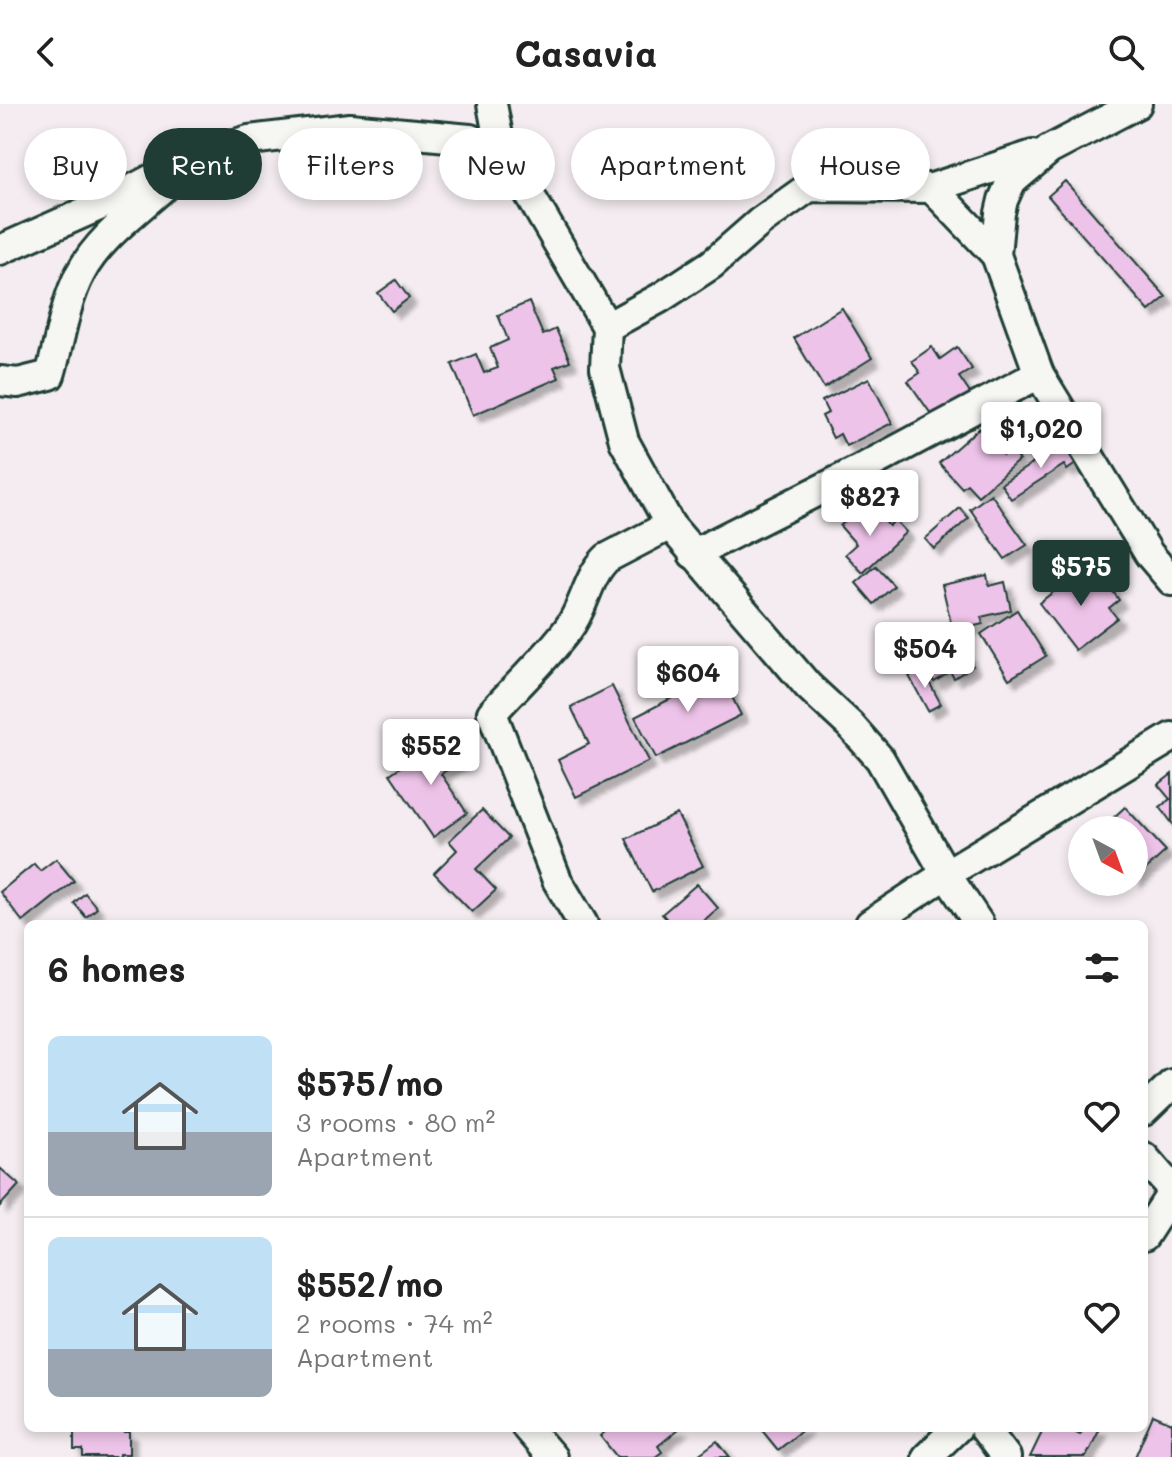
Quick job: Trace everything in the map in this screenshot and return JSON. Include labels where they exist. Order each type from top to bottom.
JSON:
[{"type":"street","points":[[492,104],[496,128]]},
{"type":"street","points":[[607,327],[660,298],[712,264],[760,222],[809,187],[932,188],[1049,150],[1137,104]]},
{"type":"street","points":[[262,138],[350,128],[439,136]]},
{"type":"street","points":[[996,255],[1000,213],[1011,182],[1049,150]]},
{"type":"street","points":[[0,250],[143,184]]},
{"type":"street","points":[[932,188],[996,255],[1039,374],[1149,554],[1172,581]]},
{"type":"street","points":[[0,381],[18,383],[50,375],[80,273],[98,247],[149,200]]},
{"type":"street","points":[[533,200],[607,327],[605,368],[624,441],[670,525],[808,686],[850,725],[880,759],[946,874],[976,920]]},
{"type":"street","points":[[693,554],[1039,374]]},
{"type":"street","points":[[581,920],[557,880],[492,713],[569,629],[583,606],[594,572],[600,565],[607,558],[670,525]]},
{"type":"street","points":[[876,920],[1172,737]]},
{"type":"street","points":[[1148,1107],[1172,1084]]},
{"type":"street","points":[[1148,1162],[1172,1191],[1148,1230]]},
{"type":"street","points":[[530,1432],[552,1457]]},
{"type":"street","points":[[927,1457],[953,1432]]},
{"type":"street","points":[[987,1432],[1006,1457]]},
{"type":"building","points":[[1065,181],[1166,297],[1149,311],[1048,196]]},
{"type":"building","points":[[396,280],[409,298],[392,311],[378,293]]},
{"type":"building","points":[[529,302],[543,335],[556,329],[570,361],[554,367],[559,378],[473,415],[452,364],[476,354],[484,373],[498,368],[490,348],[508,340],[498,315]]},
{"type":"building","points":[[842,308],[872,358],[824,388],[794,338]]},
{"type":"building","points":[[932,347],[940,359],[957,347],[972,369],[959,377],[972,396],[936,421],[908,381],[920,373],[912,361]]},
{"type":"building","points":[[869,378],[892,423],[846,446],[840,434],[833,438],[822,416],[828,413],[822,401]]},
{"type":"building","points":[[979,428],[1003,455],[1009,449],[1019,460],[978,496],[967,484],[962,488],[939,463]]},
{"type":"building","points":[[1067,441],[1080,461],[1067,470],[1064,465],[1011,499],[1001,484]]},
{"type":"building","points":[[991,494],[1027,545],[1005,559],[970,509]]},
{"type":"building","points":[[960,508],[969,518],[934,549],[925,539]]},
{"type":"building","points":[[858,509],[865,518],[874,509],[889,526],[895,520],[906,532],[863,573],[845,554],[856,544],[840,526]]},
{"type":"building","points":[[876,566],[894,586],[874,604],[856,583]]},
{"type":"building","points":[[1083,569],[1096,585],[1104,579],[1119,600],[1109,608],[1117,618],[1075,650],[1039,603]]},
{"type":"building","points":[[987,575],[989,586],[1005,582],[1011,610],[981,617],[983,624],[953,631],[942,585]]},
{"type":"building","points":[[1017,610],[1046,656],[1009,679],[981,634]]},
{"type":"building","points":[[960,645],[973,666],[954,678],[941,657]]},
{"type":"building","points":[[939,659],[947,674],[934,682],[925,667]]},
{"type":"building","points":[[922,669],[941,704],[928,711],[909,676]]},
{"type":"building","points":[[720,673],[741,715],[656,758],[635,717],[674,697],[670,688],[691,677],[696,686]]},
{"type":"building","points":[[612,686],[649,761],[576,797],[558,760],[589,744],[571,707]]},
{"type":"building","points":[[444,737],[460,761],[441,774],[467,813],[433,837],[390,774]]},
{"type":"building","points":[[1172,774],[1172,823],[1160,807],[1170,799],[1158,785]]},
{"type":"building","points":[[1125,807],[1133,816],[1115,816]]},
{"type":"building","points":[[482,810],[509,838],[476,869],[496,890],[472,912],[434,873],[457,850],[449,841]]},
{"type":"building","points":[[677,814],[703,866],[652,892],[626,839]]},
{"type":"building","points":[[1148,832],[1166,851],[1148,867]]},
{"type":"building","points":[[56,859],[74,881],[23,922],[0,892],[34,864],[40,871]]},
{"type":"building","points":[[697,884],[718,908],[704,920],[667,920],[662,914]]},
{"type":"building","points":[[85,893],[97,908],[86,917],[74,903]]},
{"type":"building","points":[[0,1168],[19,1185],[0,1206]]},
{"type":"building","points":[[1153,1415],[1172,1423],[1172,1457],[1135,1457]]},
{"type":"building","points":[[74,1432],[129,1432],[129,1454],[83,1457],[83,1450],[74,1450]]},
{"type":"building","points":[[605,1432],[675,1432],[658,1446],[662,1452],[655,1457],[617,1457],[600,1436]]},
{"type":"building","points":[[763,1432],[800,1432],[778,1450]]},
{"type":"building","points":[[1042,1432],[1074,1432],[1080,1435],[1082,1432],[1098,1432],[1086,1457],[1030,1457]]},
{"type":"building","points":[[717,1441],[730,1457],[696,1457],[698,1455]]}]
